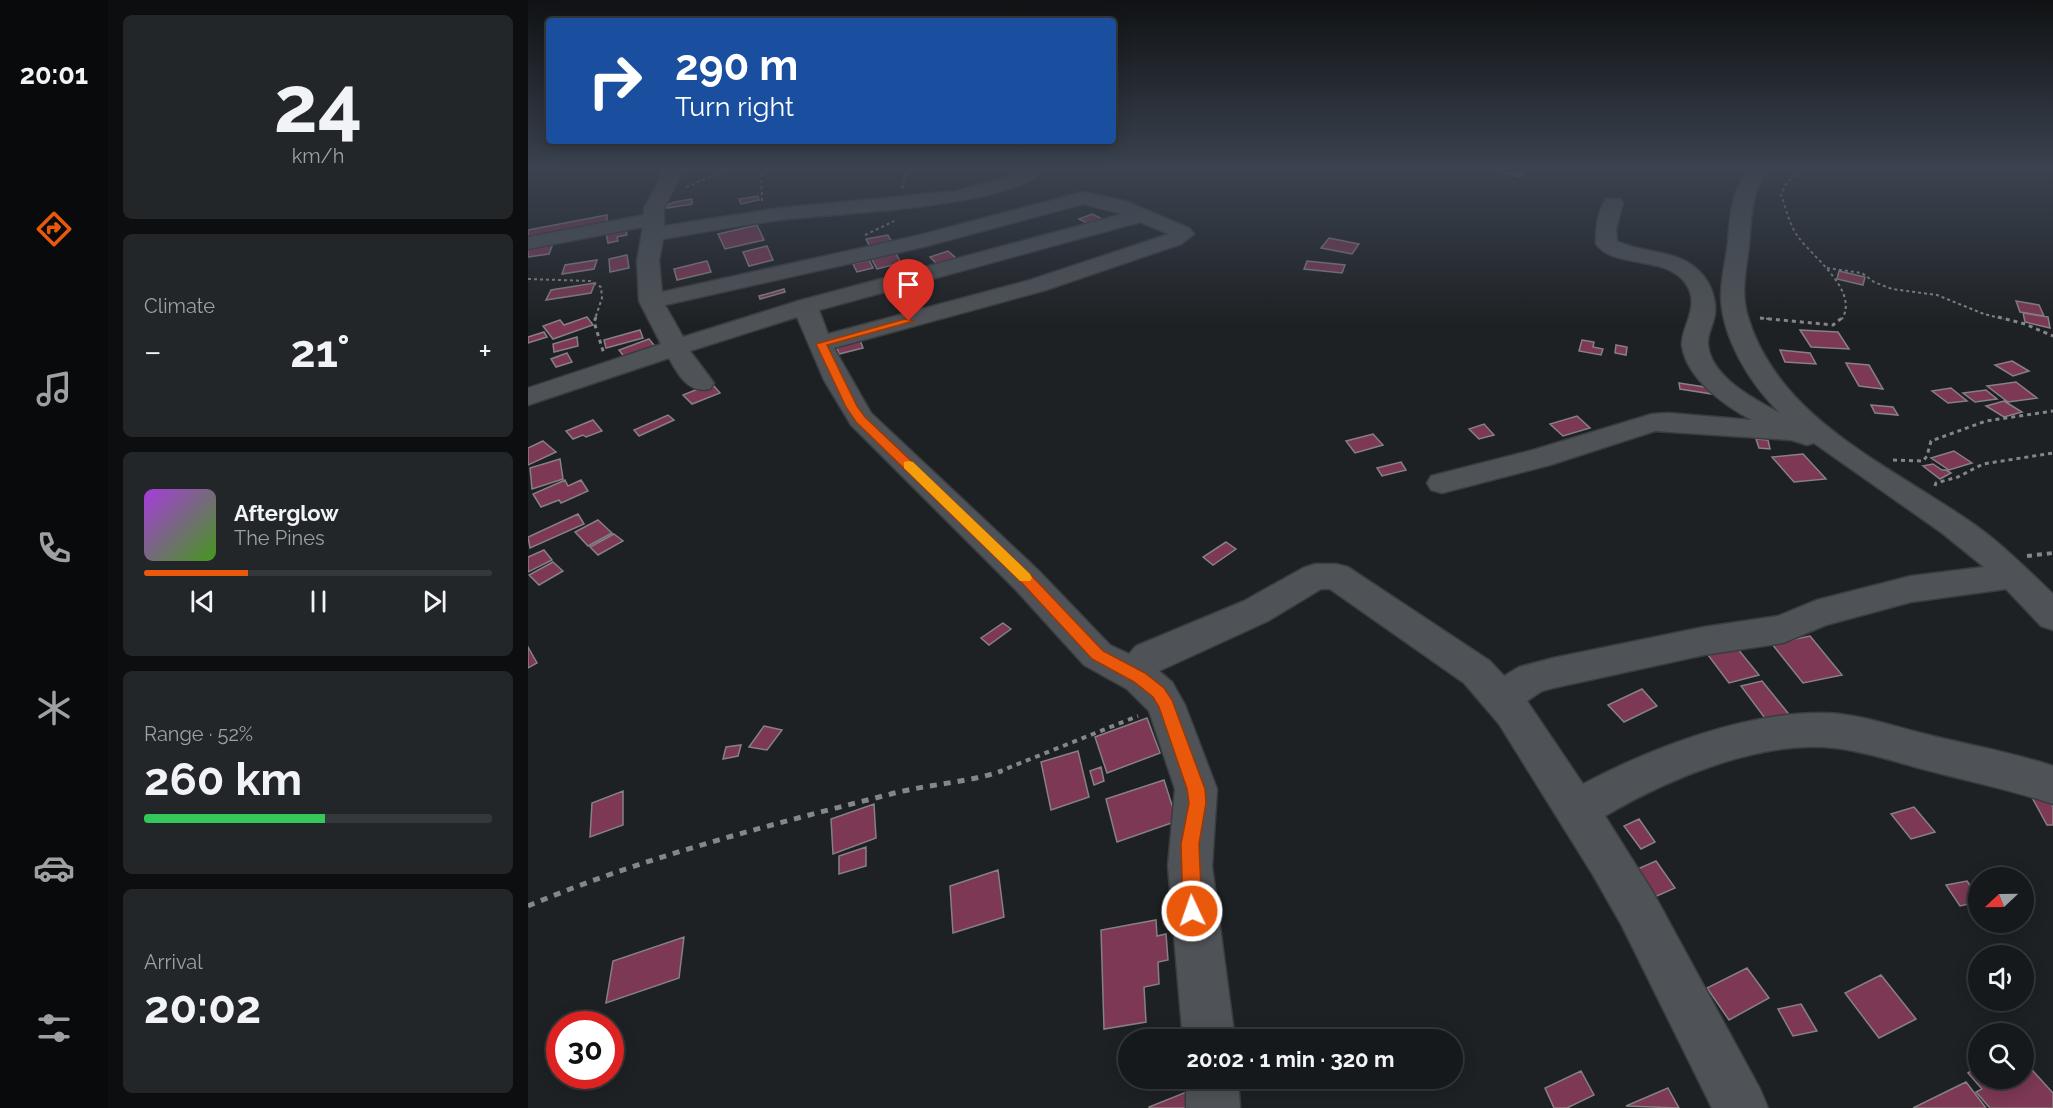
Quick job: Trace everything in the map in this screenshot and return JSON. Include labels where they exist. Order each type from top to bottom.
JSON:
[{"type":"street","points":[[653,220],[648,261],[651,302],[686,366],[701,383]]},
{"type":"street","points":[[528,243],[653,226],[729,220]]},
{"type":"street","points":[[651,302],[906,245],[1007,220]]},
{"type":"street","points":[[528,397],[674,346],[806,306],[1039,246],[1126,220]]},
{"type":"street","points":[[821,344],[1038,285],[1174,240],[1184,234],[1153,220]]},
{"type":"street","points":[[1609,220],[1606,229],[1607,244],[1618,250],[1675,264],[1697,282],[1704,314],[1695,343],[1698,358],[1713,378],[1732,395],[1758,411],[1849,456]]},
{"type":"street","points":[[1741,220],[1735,274],[1735,314],[1748,347],[1781,398],[1807,425],[1925,506],[1997,560],[2053,616]]},
{"type":"street","points":[[806,306],[821,344],[852,407],[861,419],[1027,580],[1097,655],[1153,691]]},
{"type":"street","points":[[1442,483],[1540,458],[1652,423],[1668,422],[1801,433]]},
{"type":"street","points":[[1208,1029],[1192,911],[1190,844],[1197,803],[1196,789],[1141,666],[1149,657],[1256,611],[1315,577],[1336,576],[1477,672],[1502,697],[1638,910],[1741,1108]]},
{"type":"street","points":[[1502,697],[1532,678],[1553,672],[1704,641],[1783,629],[1817,614],[1911,589],[2013,576]]},
{"type":"street","points":[[1576,810],[1622,785],[1716,749],[1796,731],[1824,730],[1871,739],[2053,785]]},
{"type":"street","points":[[1212,1089],[1213,1108]]},
{"type":"path","points":[[894,220],[906,245]]},
{"type":"path","points":[[1735,314],[1820,325],[1833,325],[1841,322],[1846,316],[1845,296],[1841,287],[1797,236],[1791,220]]},
{"type":"path","points":[[1826,268],[1862,273],[1874,282],[1892,289],[1937,295],[1984,314],[2025,324],[2053,336]]},
{"type":"path","points":[[528,279],[590,281],[601,287],[602,298],[594,322],[608,369]]},
{"type":"path","points":[[1849,456],[1923,461],[1928,456],[1931,441],[1986,421],[2053,411]]},
{"type":"path","points":[[1925,506],[1936,483],[1958,477],[1983,464],[2053,453]]},
{"type":"path","points":[[528,906],[568,889],[754,829],[910,789],[975,780],[1007,769],[1153,691]]},
{"type":"building","points":[[582,220],[607,220],[607,222],[528,237],[528,230]]},
{"type":"building","points":[[1080,220],[1104,220],[1091,225]]},
{"type":"building","points":[[757,225],[764,240],[725,249],[718,234]]},
{"type":"building","points":[[626,229],[627,235],[617,237],[618,241],[608,243],[606,233]]},
{"type":"building","points":[[888,235],[893,244],[871,249],[866,239]]},
{"type":"building","points":[[1329,238],[1359,244],[1352,254],[1321,248]]},
{"type":"building","points":[[554,241],[549,254],[528,257],[528,248]]},
{"type":"building","points":[[767,246],[773,260],[749,266],[743,252]]},
{"type":"building","points":[[894,250],[901,263],[877,269],[870,256]]},
{"type":"building","points":[[948,251],[956,258],[937,264],[930,257]]},
{"type":"building","points":[[627,255],[629,268],[610,272],[609,259]]},
{"type":"building","points":[[597,260],[594,269],[562,274],[565,265]]},
{"type":"building","points":[[869,260],[873,268],[857,272],[853,264]]},
{"type":"building","points":[[707,261],[711,272],[677,280],[674,269]]},
{"type":"building","points":[[1307,261],[1345,265],[1342,273],[1304,269]]},
{"type":"building","points":[[1839,271],[1865,277],[1863,285],[1837,279]]},
{"type":"building","points":[[595,283],[591,293],[546,300],[551,290]]},
{"type":"building","points":[[784,289],[785,292],[760,299],[759,296]]},
{"type":"building","points":[[2016,301],[2039,305],[2044,316],[2020,312]]},
{"type":"building","points":[[2023,313],[2048,317],[2050,328],[2025,322]]},
{"type":"building","points":[[587,317],[593,325],[553,339],[543,326],[560,320],[564,325]]},
{"type":"building","points":[[640,330],[643,338],[606,348],[604,340]]},
{"type":"building","points":[[1800,330],[1838,332],[1849,349],[1811,347]]},
{"type":"building","points":[[544,332],[547,337],[528,343],[528,337]]},
{"type":"building","points":[[577,337],[578,346],[554,352],[553,344]]},
{"type":"building","points":[[649,339],[658,350],[625,358],[619,350]]},
{"type":"building","points":[[860,340],[863,348],[839,354],[836,346]]},
{"type":"building","points":[[1582,340],[1594,342],[1593,347],[1603,349],[1601,355],[1579,351]]},
{"type":"building","points":[[1616,345],[1627,347],[1626,355],[1615,353]]},
{"type":"building","points":[[1780,350],[1810,353],[1816,364],[1785,362]]},
{"type":"building","points":[[567,353],[572,362],[556,367],[551,359]]},
{"type":"building","points":[[2012,361],[2029,371],[2013,376],[1995,365]]},
{"type":"building","points":[[1846,363],[1869,365],[1883,389],[1859,386]]},
{"type":"building","points":[[2016,382],[2037,398],[2008,402],[1987,386]]},
{"type":"building","points":[[1679,383],[1711,388],[1712,394],[1680,389]]},
{"type":"building","points":[[708,385],[714,386],[720,393],[692,404],[683,395]]},
{"type":"building","points":[[1951,388],[1967,401],[1948,403],[1932,391]]},
{"type":"building","points":[[1986,390],[1997,399],[1975,402],[1963,393]]},
{"type":"building","points":[[2004,401],[2022,412],[2004,417],[1986,406]]},
{"type":"building","points":[[1871,405],[1893,407],[1898,415],[1875,413]]},
{"type":"building","points":[[668,415],[674,420],[639,436],[634,430]]},
{"type":"building","points":[[1577,416],[1590,428],[1563,436],[1550,424]]},
{"type":"building","points":[[593,420],[602,431],[573,439],[566,431]]},
{"type":"building","points":[[1484,424],[1494,435],[1479,439],[1469,429]]},
{"type":"building","points":[[1373,434],[1383,445],[1355,453],[1346,441]]},
{"type":"building","points":[[1756,439],[1768,440],[1770,449],[1759,448]]},
{"type":"building","points":[[543,441],[556,452],[528,465],[528,448]]},
{"type":"building","points":[[1954,451],[1972,463],[1949,470],[1931,458]]},
{"type":"building","points":[[1803,454],[1826,479],[1794,482],[1772,457]]},
{"type":"building","points":[[560,459],[563,479],[532,489],[530,468]]},
{"type":"building","points":[[1401,462],[1406,470],[1382,476],[1377,468]]},
{"type":"building","points":[[1933,464],[1951,473],[1940,479],[1923,466]]},
{"type":"building","points":[[565,480],[568,486],[581,480],[588,491],[561,503],[559,500],[541,507],[533,494]]},
{"type":"building","points":[[578,514],[584,524],[530,548],[528,537]]},
{"type":"building","points":[[598,520],[612,533],[588,546],[575,532]]},
{"type":"building","points":[[614,534],[623,541],[598,555],[590,547]]},
{"type":"building","points":[[1226,542],[1236,549],[1213,565],[1203,557]]},
{"type":"building","points":[[544,550],[552,560],[528,572],[528,557]]},
{"type":"building","points":[[553,562],[563,571],[539,585],[529,575]]},
{"type":"building","points":[[1003,623],[1011,629],[989,645],[981,638]]},
{"type":"building","points":[[1810,636],[1842,675],[1803,683],[1772,644]]},
{"type":"building","points":[[528,647],[537,663],[528,668]]},
{"type":"building","points":[[1737,648],[1759,675],[1729,683],[1708,655]]},
{"type":"building","points":[[1762,681],[1796,723],[1773,729],[1741,686]]},
{"type":"building","points":[[1642,689],[1657,706],[1624,722],[1608,705]]},
{"type":"building","points":[[1147,718],[1160,753],[1107,773],[1095,737]]},
{"type":"building","points":[[764,726],[782,730],[767,750],[749,747]]},
{"type":"building","points":[[741,745],[738,756],[723,759],[726,747]]},
{"type":"building","points":[[1078,751],[1089,797],[1051,810],[1041,762]]},
{"type":"building","points":[[1101,767],[1104,781],[1094,785],[1090,771]]},
{"type":"building","points":[[1164,780],[1177,821],[1117,842],[1106,799]]},
{"type":"building","points":[[623,791],[623,825],[590,837],[592,803]]},
{"type":"building","points":[[2029,792],[2045,794],[2053,807],[2053,825],[2047,825]]},
{"type":"building","points":[[874,804],[876,838],[833,854],[831,819]]},
{"type":"building","points":[[1914,807],[1935,832],[1911,839],[1891,814]]},
{"type":"building","points":[[1639,819],[1655,842],[1641,849],[1624,826]]},
{"type":"building","points":[[866,847],[866,866],[839,874],[839,856]]},
{"type":"building","points":[[1656,861],[1675,888],[1643,902],[1624,875]]},
{"type":"building","points":[[998,870],[1004,917],[953,933],[950,886]]},
{"type":"building","points":[[1967,881],[1968,904],[1960,906],[1946,885]]},
{"type":"building","points":[[1156,920],[1157,936],[1166,934],[1168,960],[1158,962],[1159,984],[1144,987],[1146,1022],[1104,1029],[1101,930]]},
{"type":"building","points":[[684,937],[679,978],[606,1003],[613,961]]},
{"type":"building","points":[[1747,968],[1769,998],[1729,1020],[1707,988]]},
{"type":"building","points":[[1881,975],[1916,1019],[1879,1038],[1845,993]]},
{"type":"building","points":[[1801,1004],[1817,1031],[1793,1036],[1778,1009]]},
{"type":"building","points":[[1581,1071],[1594,1095],[1567,1108],[1554,1108],[1545,1088]]},
{"type":"building","points":[[2034,1072],[2053,1093],[2053,1108],[1990,1108],[1976,1092],[1982,1089],[2034,1089]]},
{"type":"building","points":[[1966,1082],[1968,1089],[1971,1089],[1986,1108],[1913,1108]]},
{"type":"building","points":[[1668,1088],[1679,1108],[1626,1106]]},
{"type":"building","points":[[1194,1089],[1198,1108],[1150,1108]]},
{"type":"slow traffic","points":[[909,465],[1025,578]]},
{"type":"route","points":[[909,321],[821,344],[852,407],[861,419],[1027,580],[1097,655],[1140,678],[1158,693],[1166,705],[1196,789],[1197,803],[1190,844],[1192,911]]}]
